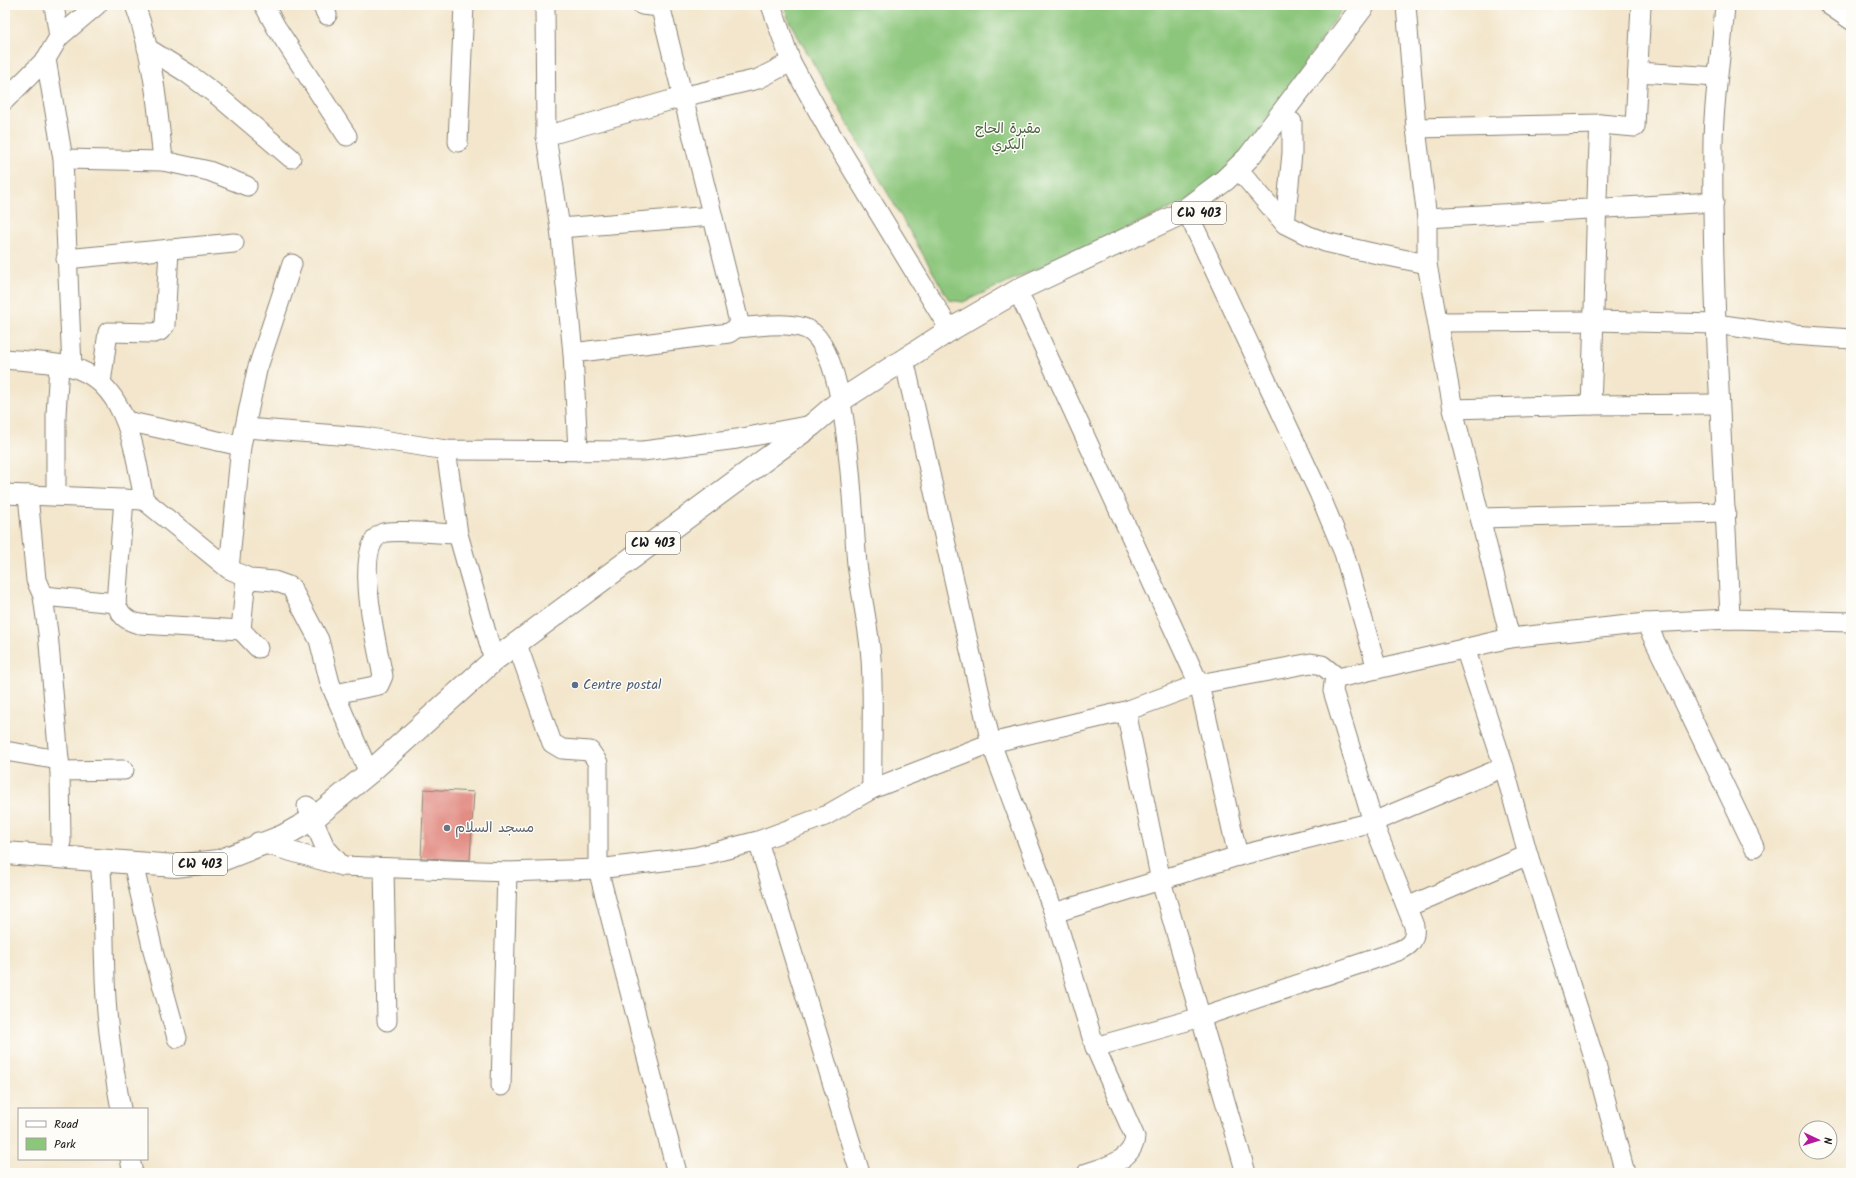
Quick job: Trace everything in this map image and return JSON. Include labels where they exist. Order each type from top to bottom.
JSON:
[{"type":"main road","name":"CW 403","points":[[5,838],[61,842],[128,850],[194,854],[283,836],[310,812],[369,773],[494,660],[812,425],[840,400],[950,330],[1022,288],[1178,215],[1225,180],[1248,158],[1364,5]]},
{"type":"main road","name":"CW 403","points":[[950,330],[1022,302],[1156,240],[1191,220],[1245,177],[1278,141],[1378,5]]},
{"type":"main road","name":"CW 403","points":[[5,853],[175,866],[219,861],[256,842]]},
{"type":"street","points":[[54,5],[59,37]]},
{"type":"street","points":[[7,91],[46,59],[59,37],[96,5]]},
{"type":"street","points":[[135,5],[147,48],[159,120],[163,161]]},
{"type":"street","points":[[264,5],[276,27],[347,136]]},
{"type":"street","points":[[458,142],[464,5]]},
{"type":"street","points":[[546,5],[546,136],[560,228],[573,354],[578,451]]},
{"type":"street","points":[[771,5],[792,62],[829,131],[950,330]]},
{"type":"street","points":[[1406,5],[1416,128],[1427,218],[1427,264],[1439,322],[1453,409],[1510,638]]},
{"type":"street","points":[[1416,128],[1600,124],[1635,127],[1641,5]]},
{"type":"street","points":[[1725,5],[1717,77],[1713,140],[1716,324],[1730,620]]},
{"type":"street","points":[[1829,5],[1851,20]]},
{"type":"street","points":[[573,354],[729,333],[736,328],[739,322],[682,97],[654,6]]},
{"type":"street","points":[[147,48],[187,73],[218,96],[291,158]]},
{"type":"street","points":[[46,59],[63,159],[66,259],[65,366],[56,415],[56,496]]},
{"type":"street","points":[[546,136],[682,97],[758,79],[792,62]]},
{"type":"street","points":[[1638,72],[1717,77]]},
{"type":"street","points":[[1286,224],[1292,153],[1292,122]]},
{"type":"street","points":[[1591,405],[1595,322],[1595,210],[1600,124]]},
{"type":"street","points":[[63,159],[163,161],[209,171],[246,186]]},
{"type":"street","points":[[1245,177],[1286,224],[1325,242],[1427,264]]},
{"type":"street","points":[[1427,218],[1595,210],[1714,202]]},
{"type":"street","points":[[560,228],[712,216]]},
{"type":"street","points":[[1191,220],[1319,493],[1344,553],[1377,670]]},
{"type":"street","points":[[66,259],[234,243]]},
{"type":"street","points":[[101,382],[108,332],[154,333],[160,331],[165,325],[169,249]]},
{"type":"street","points":[[240,630],[238,573],[243,437],[257,370],[292,264]]},
{"type":"street","points":[[1022,302],[1199,684],[1238,856]]},
{"type":"street","points":[[1439,322],[1716,324],[1793,335],[1851,339]]},
{"type":"street","points":[[736,328],[787,325],[799,326],[812,332],[828,355],[840,400],[848,442],[860,586],[871,659],[872,789]]},
{"type":"street","points":[[5,359],[65,366],[101,382],[126,421],[132,440],[144,500]]},
{"type":"street","points":[[904,360],[991,743],[1054,913],[1095,1047],[1135,1137],[1132,1148],[1124,1158],[1112,1165],[1087,1173]]},
{"type":"street","points":[[1453,409],[1591,405],[1719,404]]},
{"type":"street","points":[[126,421],[243,437],[364,437],[446,450],[578,451],[643,451],[737,439],[812,425]]},
{"type":"street","points":[[446,450],[458,534],[494,660]]},
{"type":"street","points":[[5,494],[144,500],[238,573],[274,581],[291,587],[318,640],[330,683],[369,773]]},
{"type":"street","points":[[28,495],[34,568],[36,580],[43,596],[48,633],[59,765],[61,842]]},
{"type":"street","points":[[124,499],[116,603],[119,611],[127,620],[140,624],[240,630],[258,648]]},
{"type":"street","points":[[1480,518],[1726,512]]},
{"type":"street","points":[[335,694],[379,685],[382,681],[383,676],[370,612],[367,577],[369,558],[373,542],[376,538],[388,531],[458,534]]},
{"type":"street","points":[[43,596],[116,603]]},
{"type":"street","points":[[1095,1047],[1201,1017],[1409,946],[1415,934],[1414,926],[1373,822],[1333,691],[1334,683],[1338,678],[1510,638],[1646,623],[1730,620],[1851,622]]},
{"type":"street","points":[[1646,623],[1754,847]]},
{"type":"street","points":[[517,644],[552,743],[562,749],[590,751],[598,763],[598,869],[677,1173]]},
{"type":"street","points":[[1465,648],[1504,768],[1528,855],[1596,1064],[1625,1173]]},
{"type":"street","points":[[256,842],[342,866],[384,868],[507,872],[598,869],[696,857],[758,841],[825,816],[872,789],[991,743],[1126,711],[1199,684],[1311,662],[1322,665],[1338,678]]},
{"type":"street","points":[[1126,711],[1161,881],[1246,1173]]},
{"type":"street","points":[[5,750],[59,765],[124,770]]},
{"type":"street","points":[[1054,913],[1238,856],[1373,822],[1504,768]]},
{"type":"street","points":[[310,812],[325,847],[342,866]]},
{"type":"street","points":[[758,841],[860,1173]]},
{"type":"street","points":[[1407,907],[1528,855]]},
{"type":"street","points":[[100,861],[104,915],[109,1037],[121,1108]]},
{"type":"street","points":[[133,863],[154,955],[177,1038]]},
{"type":"street","points":[[384,868],[387,1021]]},
{"type":"street","points":[[501,1086],[507,872]]},
{"type":"street","points":[[130,1160],[133,1173]]},
{"type":"green space","name":"مقبرة الحاج البكري","points":[[784,5],[1345,5],[1238,160],[1185,202],[963,302],[949,300],[789,21]]},
{"type":"building","name":"مسجد السلام","points":[[424,789],[474,792],[470,860],[421,858]]},
{"type":"place","name":"Centre postal","points":[[575,685]]},
{"type":"place","name":"مسجد السلام","points":[[447,828]]}]
